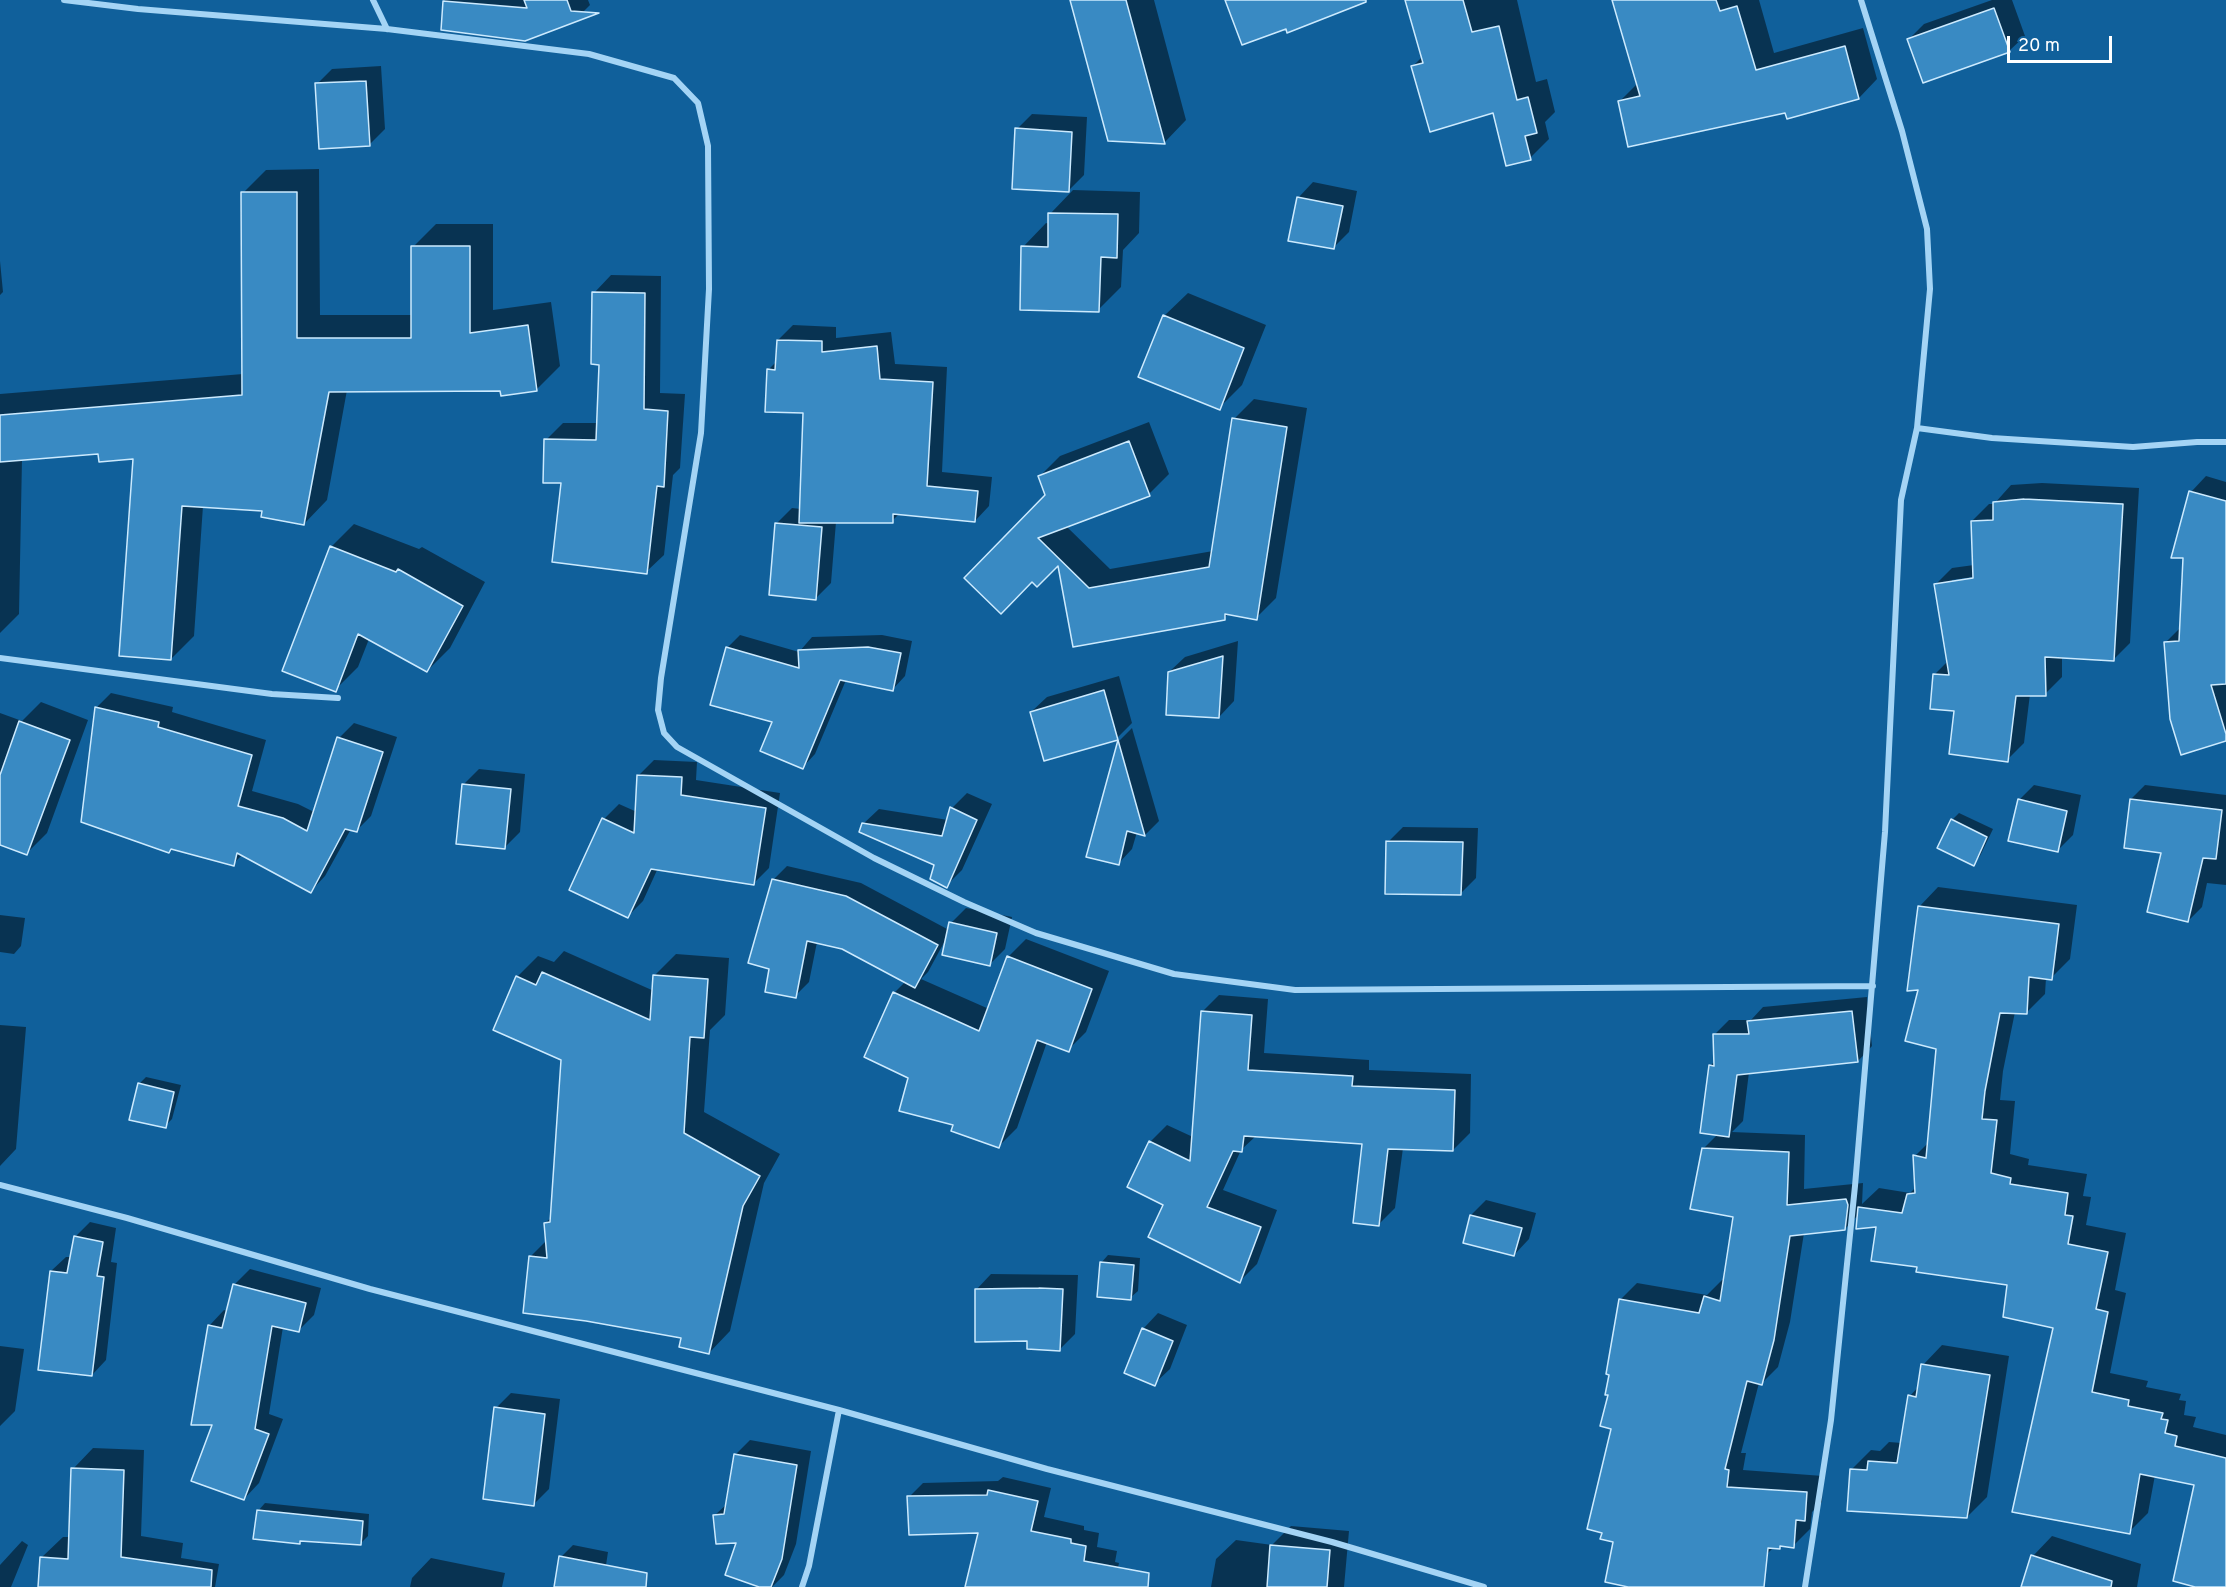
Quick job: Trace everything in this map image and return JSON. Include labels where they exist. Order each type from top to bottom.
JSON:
[{"type":"street","points":[[63,0],[149,10],[387,29],[589,54],[674,78],[698,103],[708,146],[709,253],[701,433],[676,575],[658,710],[664,733],[677,747],[874,858],[964,903],[1036,933],[1174,974],[1295,990],[1873,986]]},
{"type":"street","points":[[373,0],[387,29]]},
{"type":"street","points":[[1805,1587],[1831,1420],[1873,986],[1885,832],[1901,500],[1917,428],[1930,289],[1927,229],[1902,131],[1861,0]]},
{"type":"street","points":[[1917,428],[1992,438],[2133,447],[2226,442]]},
{"type":"street","points":[[0,658],[237,690],[338,698]]},
{"type":"street","points":[[0,1185],[127,1218],[370,1290],[838,1410],[1047,1469],[1332,1542],[1484,1587]]},
{"type":"street","points":[[802,1587],[809,1566],[838,1410]]},
{"type":"building","points":[[524,0],[567,0],[571,11],[599,13],[525,41],[441,30],[443,1],[527,8]]},
{"type":"building","points":[[1070,0],[1126,0],[1165,144],[1108,141]]},
{"type":"building","points":[[1225,0],[1366,0],[1366,2],[1287,33],[1286,29],[1242,45]]},
{"type":"building","points":[[1405,0],[1463,0],[1472,32],[1499,26],[1517,100],[1528,97],[1537,133],[1525,136],[1531,160],[1506,166],[1493,113],[1430,132],[1411,66],[1423,63]]},
{"type":"building","points":[[1612,0],[1716,0],[1720,11],[1737,6],[1756,70],[1845,46],[1859,99],[1787,119],[1785,113],[1628,147],[1618,101],[1640,96]]},
{"type":"building","points":[[1994,8],[2010,52],[1923,83],[1907,39]]},
{"type":"building","points":[[366,81],[370,146],[319,149],[315,83]]},
{"type":"building","points":[[1015,128],[1072,132],[1069,192],[1012,189]]},
{"type":"building","points":[[241,192],[297,192],[297,338],[411,338],[411,246],[470,246],[470,333],[528,325],[537,391],[501,396],[500,391],[329,392],[304,525],[261,517],[262,511],[182,506],[171,660],[119,656],[133,459],[99,462],[98,454],[0,462],[0,415],[242,395]]},
{"type":"building","points":[[1297,197],[1343,206],[1334,249],[1288,241]]},
{"type":"building","points":[[1048,213],[1118,214],[1117,258],[1101,257],[1099,312],[1020,310],[1021,246],[1048,247]]},
{"type":"building","points":[[592,292],[645,293],[644,409],[668,411],[664,487],[657,486],[647,574],[552,562],[561,483],[543,483],[544,439],[596,440],[599,365],[591,364]]},
{"type":"building","points":[[1163,315],[1244,348],[1220,410],[1138,377]]},
{"type":"building","points":[[777,340],[822,341],[822,352],[877,346],[880,379],[933,382],[927,486],[978,491],[975,522],[893,514],[893,523],[799,523],[803,413],[765,412],[767,369],[775,370]]},
{"type":"building","points":[[1232,418],[1287,427],[1257,620],[1225,614],[1225,620],[1073,647],[1058,566],[1037,587],[1032,582],[1001,614],[964,578],[1045,495],[1038,476],[1129,441],[1150,496],[1038,538],[1089,588],[1209,567]]},
{"type":"building","points":[[2189,491],[2226,501],[2226,684],[2211,685],[2226,734],[2226,741],[2181,755],[2170,719],[2164,642],[2179,641],[2183,558],[2171,558]]},
{"type":"building","points":[[2024,499],[2123,504],[2114,661],[2045,657],[2046,696],[2016,696],[2008,762],[1949,754],[1954,711],[1930,709],[1933,674],[1949,675],[1934,584],[1973,578],[1971,521],[1993,520],[1993,502]]},
{"type":"building","points":[[775,523],[822,527],[816,600],[769,595]]},
{"type":"building","points":[[330,546],[396,572],[398,569],[463,606],[427,672],[358,634],[336,692],[282,671]]},
{"type":"building","points":[[726,647],[799,668],[798,650],[868,647],[901,653],[893,691],[840,680],[803,769],[760,751],[772,722],[710,705]]},
{"type":"building","points":[[1223,656],[1219,718],[1166,715],[1168,672]]},
{"type":"building","points":[[1104,690],[1118,740],[1044,761],[1030,712]]},
{"type":"building","points":[[95,707],[159,722],[158,727],[252,755],[238,806],[283,818],[307,831],[337,737],[383,752],[357,832],[345,829],[311,893],[237,853],[234,866],[171,849],[169,853],[81,822]]},
{"type":"building","points":[[19,721],[70,740],[27,855],[0,845],[0,775]]},
{"type":"building","points":[[1118,740],[1145,836],[1127,831],[1119,865],[1086,857]]},
{"type":"building","points":[[637,775],[682,777],[681,795],[766,808],[754,885],[651,869],[628,918],[569,890],[602,818],[634,833]]},
{"type":"building","points":[[462,784],[511,789],[505,849],[456,844]]},
{"type":"building","points":[[2018,799],[2067,811],[2058,852],[2008,841]]},
{"type":"building","points":[[2130,799],[2222,810],[2216,859],[2203,858],[2188,922],[2147,912],[2161,853],[2124,848]]},
{"type":"building","points":[[950,807],[977,820],[947,888],[930,879],[934,865],[859,832],[862,823],[942,836]]},
{"type":"building","points":[[1951,819],[1987,837],[1974,866],[1937,848]]},
{"type":"building","points":[[1386,841],[1463,842],[1461,895],[1385,894]]},
{"type":"building","points":[[772,879],[846,896],[938,945],[915,988],[842,949],[807,941],[796,998],[765,992],[769,969],[748,963]]},
{"type":"building","points":[[1918,906],[2059,924],[2052,980],[2029,977],[2027,1014],[2000,1013],[1982,1119],[1997,1120],[1991,1173],[2011,1178],[2010,1184],[2068,1193],[2065,1215],[2073,1216],[2068,1244],[2108,1252],[2096,1309],[2108,1312],[2092,1392],[2129,1400],[2128,1406],[2163,1413],[2161,1419],[2168,1420],[2165,1433],[2177,1436],[2175,1446],[2226,1458],[2226,1587],[2195,1587],[2173,1581],[2194,1485],[2140,1474],[2130,1534],[2012,1512],[2053,1328],[2003,1317],[2007,1285],[1916,1272],[1917,1267],[1871,1261],[1876,1227],[1856,1229],[1858,1207],[1902,1213],[1907,1194],[1915,1193],[1913,1155],[1926,1158],[1936,1049],[1905,1041],[1918,990],[1907,991]]},
{"type":"building","points":[[949,922],[997,933],[990,966],[942,955]]},
{"type":"building","points":[[1007,956],[1092,989],[1069,1052],[1037,1040],[999,1148],[951,1131],[953,1125],[899,1111],[908,1078],[864,1057],[893,992],[979,1031]]},
{"type":"building","points":[[542,972],[650,1020],[653,975],[708,979],[704,1038],[690,1037],[684,1133],[760,1176],[743,1206],[709,1354],[679,1347],[681,1338],[586,1321],[523,1313],[529,1256],[547,1258],[544,1223],[550,1222],[561,1060],[493,1030],[516,976],[536,985]]},
{"type":"building","points":[[1201,1011],[1252,1015],[1248,1070],[1353,1076],[1352,1086],[1455,1090],[1453,1151],[1388,1149],[1379,1226],[1353,1223],[1362,1144],[1244,1136],[1242,1152],[1233,1151],[1207,1207],[1261,1227],[1240,1283],[1148,1237],[1163,1205],[1127,1187],[1149,1141],[1190,1161]]},
{"type":"building","points":[[1852,1011],[1858,1062],[1737,1075],[1729,1137],[1700,1133],[1709,1065],[1714,1066],[1713,1034],[1749,1034],[1747,1021]]},
{"type":"building","points":[[138,1083],[174,1092],[166,1128],[129,1120]]},
{"type":"building","points":[[1702,1148],[1789,1152],[1787,1205],[1846,1199],[1848,1205],[1845,1230],[1790,1236],[1774,1340],[1762,1385],[1747,1381],[1725,1469],[1729,1470],[1727,1487],[1807,1492],[1805,1521],[1796,1520],[1794,1548],[1780,1546],[1780,1549],[1768,1548],[1764,1587],[1628,1587],[1605,1582],[1613,1542],[1600,1539],[1602,1533],[1587,1529],[1611,1429],[1600,1426],[1608,1395],[1605,1395],[1609,1375],[1606,1374],[1619,1299],[1699,1313],[1704,1296],[1720,1301],[1733,1217],[1690,1209]]},
{"type":"building","points":[[1470,1215],[1522,1228],[1514,1256],[1463,1243]]},
{"type":"building","points":[[74,1236],[103,1242],[97,1276],[104,1277],[92,1376],[38,1370],[50,1271],[67,1273]]},
{"type":"building","points":[[1100,1262],[1134,1265],[1131,1300],[1097,1297]]},
{"type":"building","points":[[233,1284],[306,1303],[299,1332],[272,1326],[255,1429],[269,1434],[244,1500],[191,1481],[212,1425],[191,1425],[208,1325],[222,1328]]},
{"type":"building","points":[[975,1289],[1063,1289],[1060,1351],[1027,1349],[1027,1341],[975,1342]]},
{"type":"building","points":[[1142,1328],[1173,1341],[1155,1386],[1124,1373]]},
{"type":"building","points":[[1921,1364],[1990,1375],[1967,1518],[1847,1511],[1850,1469],[1867,1470],[1868,1461],[1897,1463],[1908,1395],[1916,1397]]},
{"type":"building","points":[[494,1407],[545,1414],[534,1506],[483,1499]]},
{"type":"building","points":[[734,1454],[797,1465],[782,1559],[771,1587],[759,1587],[725,1575],[736,1543],[716,1544],[713,1515],[724,1514]]},
{"type":"building","points":[[71,1468],[124,1470],[121,1557],[212,1570],[211,1587],[38,1587],[40,1557],[68,1559]]},
{"type":"building","points":[[988,1490],[1038,1501],[1031,1531],[1071,1539],[1071,1543],[1086,1546],[1084,1561],[1149,1573],[1148,1587],[965,1587],[978,1533],[909,1535],[907,1496],[987,1495]]},
{"type":"building","points":[[257,1510],[363,1521],[361,1545],[300,1541],[300,1544],[253,1539]]},
{"type":"building","points":[[1270,1545],[1330,1550],[1327,1587],[1267,1587]]},
{"type":"building","points":[[2031,1555],[2112,1581],[2111,1587],[2021,1587]]},
{"type":"building","points":[[559,1556],[647,1573],[646,1587],[554,1587]]}]
